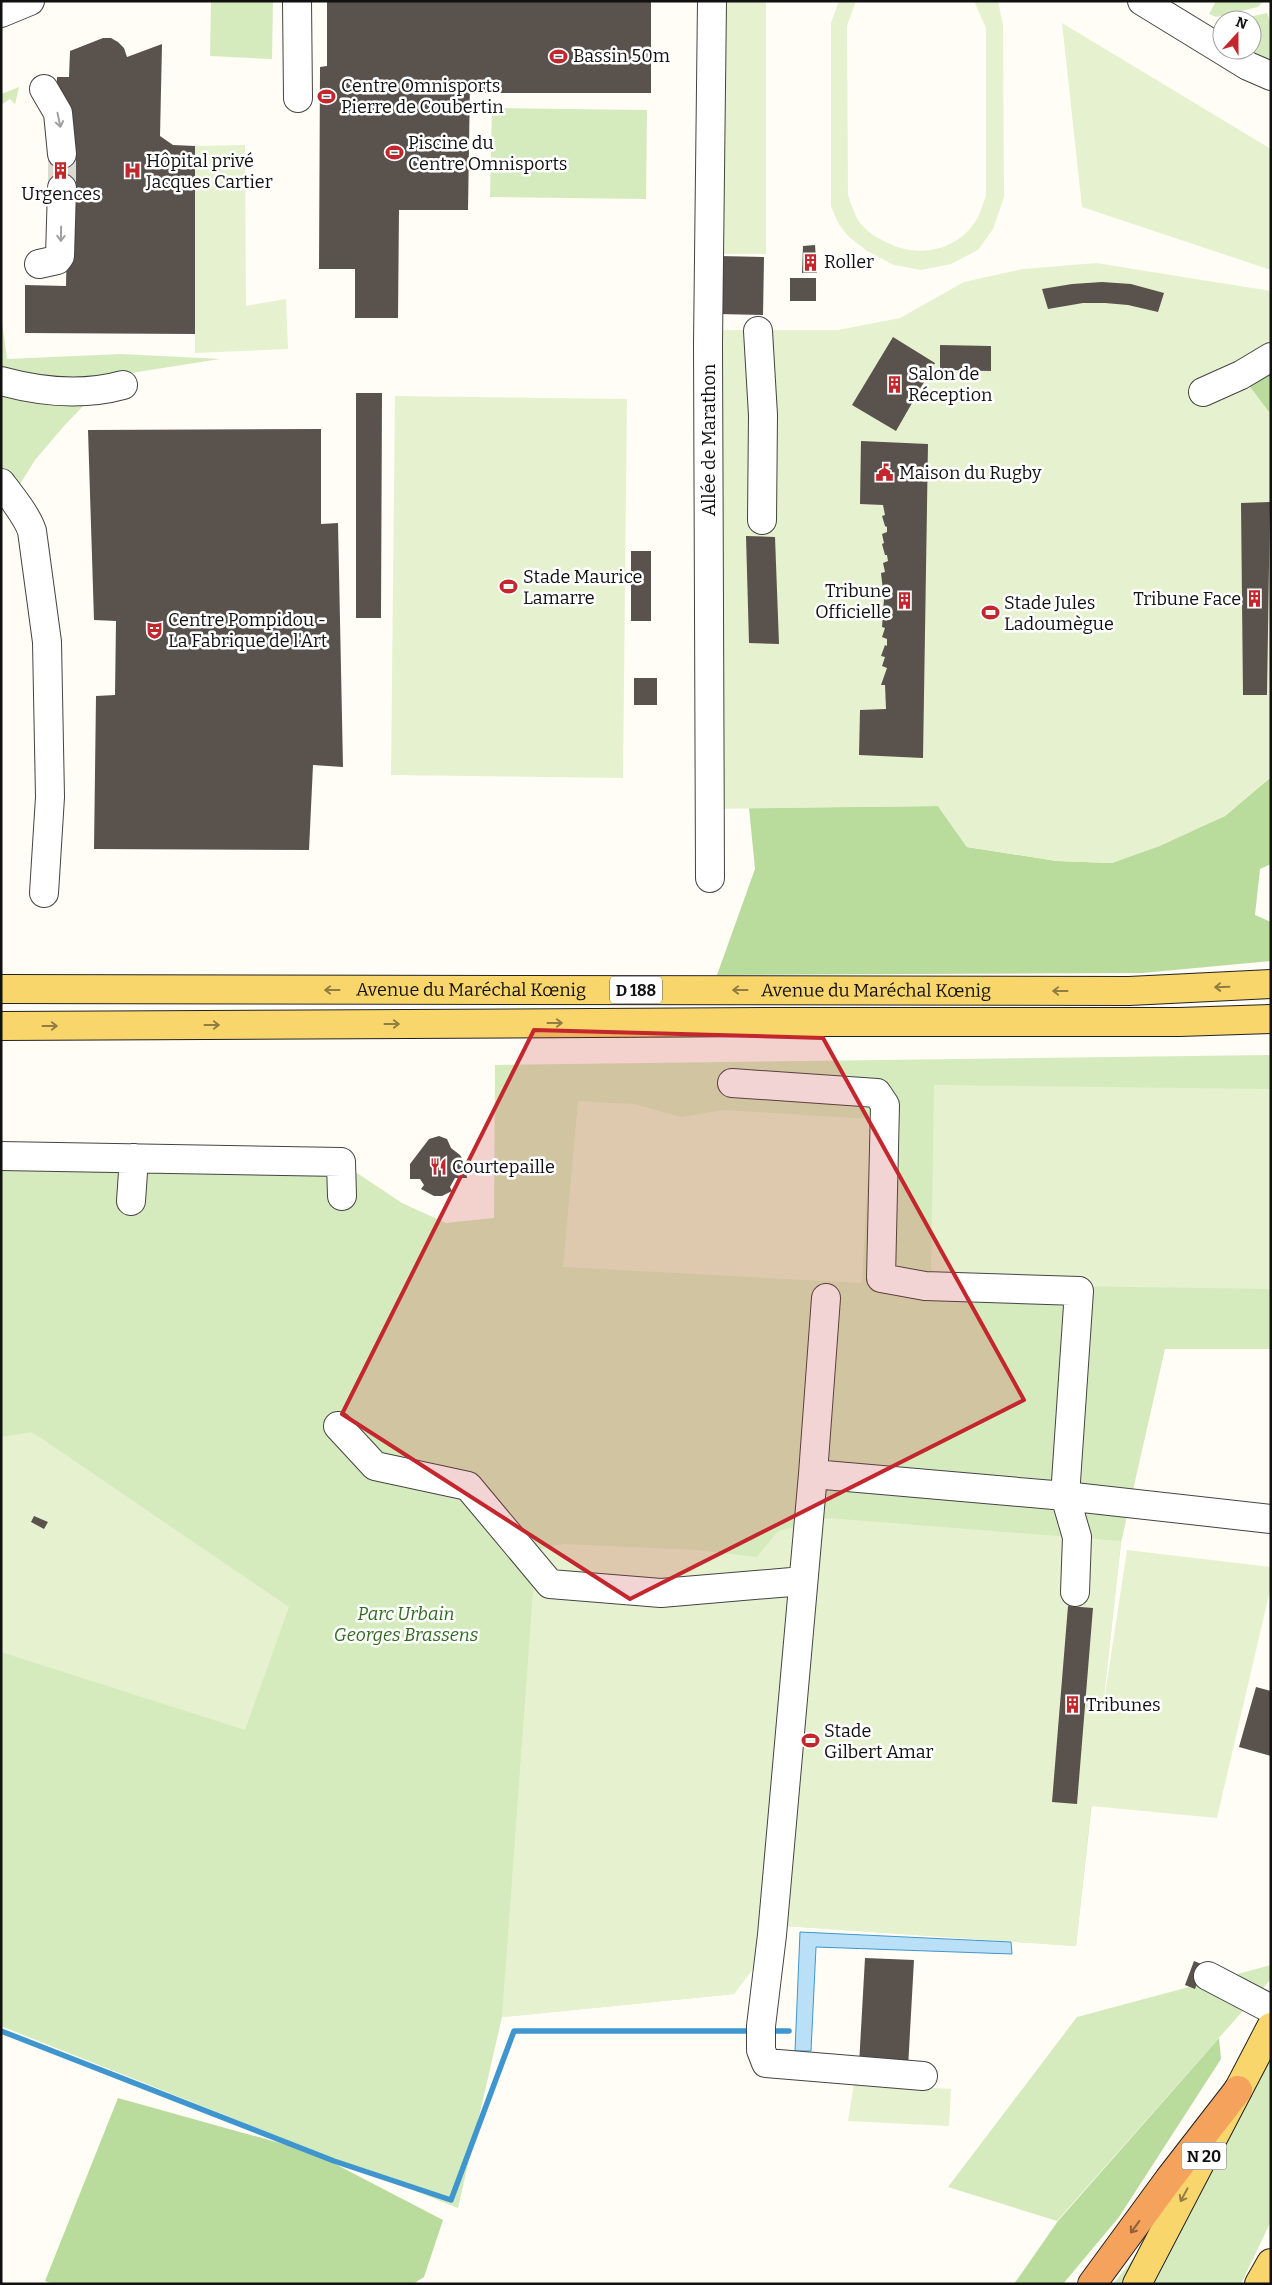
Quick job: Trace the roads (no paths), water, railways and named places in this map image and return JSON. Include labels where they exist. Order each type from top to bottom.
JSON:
[{"type":"highway","points":[[1092,2284],[1169,2179],[1238,2090]]},
{"type":"main road","name":"Avenue du Maréchal Kœnig","points":[[1,990],[1129,991],[1271,984]]},
{"type":"main road","name":"Avenue du Maréchal Kœnig","points":[[2,1026],[1179,1022],[1271,1019]]},
{"type":"main road","name":"N 20","points":[[1137,2284],[1271,2027]]},
{"type":"main road","points":[[1259,2284],[1271,2263]]},
{"type":"street","points":[[1,13],[30,1]]},
{"type":"street","points":[[297,1],[298,98]]},
{"type":"street","name":"Allée de Marathon","points":[[710,878],[708,344],[712,1]]},
{"type":"street","points":[[1142,1],[1212,44]]},
{"type":"street","points":[[1238,60],[1271,76]]},
{"type":"street","points":[[44,89],[58,113],[62,154]]},
{"type":"street","points":[[39,264],[57,260],[60,256],[62,188]]},
{"type":"street","points":[[758,331],[763,415],[762,520]]},
{"type":"street","points":[[1203,392],[1241,375],[1271,357]]},
{"type":"street","points":[[1,381],[52,392],[103,391],[123,385]]},
{"type":"street","points":[[1,483],[28,519],[32,531],[47,642],[50,797],[44,893]]},
{"type":"street","points":[[732,1083],[877,1093],[882,1098],[885,1105],[881,1278],[925,1286],[1079,1291],[1065,1496],[1077,1537],[1074,1592]]},
{"type":"street","points":[[1,1156],[341,1162],[342,1196]]},
{"type":"street","points":[[131,1201],[134,1158]]},
{"type":"street","points":[[826,1298],[813,1474],[772,1935],[761,2026],[761,2050],[766,2063],[923,2076]]},
{"type":"street","points":[[338,1426],[375,1466],[468,1486],[550,1584],[661,1593],[803,1582]]},
{"type":"street","points":[[813,1474],[1065,1496],[1271,1519]]},
{"type":"street","points":[[1208,1976],[1271,2009]]},
{"type":"water","points":[[800,1932],[1011,1942],[1012,1954],[816,1947],[811,2051],[795,2051]]},
{"type":"waterway","points":[[1,2031],[334,2161],[451,2200],[514,2031],[754,2031]]},
{"type":"waterway","points":[[769,2031],[789,2031]]},
{"type":"tunnel","points":[[62,154],[62,188]]},
{"type":"place","name":"Bassin 50m","points":[[559,56]]},
{"type":"place","name":"Centre Omnisports Pierre de Coubertin","points":[[327,96]]},
{"type":"place","name":"Piscine du Centre Omnisports","points":[[394,153]]},
{"type":"place","name":"Urgences","points":[[61,171]]},
{"type":"place","name":"Hôpital privé Jacques Cartier","points":[[132,171]]},
{"type":"place","name":"Roller","points":[[810,262]]},
{"type":"place","name":"Salon de Réception","points":[[894,384]]},
{"type":"place","name":"Maison du Rugby","points":[[885,473]]},
{"type":"place","name":"Stade Maurice Lamarre","points":[[509,587]]},
{"type":"place","name":"Tribune Face","points":[[1255,599]]},
{"type":"place","name":"Tribune Officielle","points":[[905,601]]},
{"type":"place","name":"Stade Jules Ladoumègue","points":[[990,613]]},
{"type":"place","name":"Centre Pompidou - La Fabrique de l'Art","points":[[154,630]]},
{"type":"place","name":"Courtepaille","points":[[438,1167]]},
{"type":"place","name":"Tribunes","points":[[1072,1705]]},
{"type":"place","name":"Stade Gilbert Amar","points":[[810,1741]]},
{"type":"park label","name":"Parc Urbain Georges Brassens","points":[[406,1624]]}]
